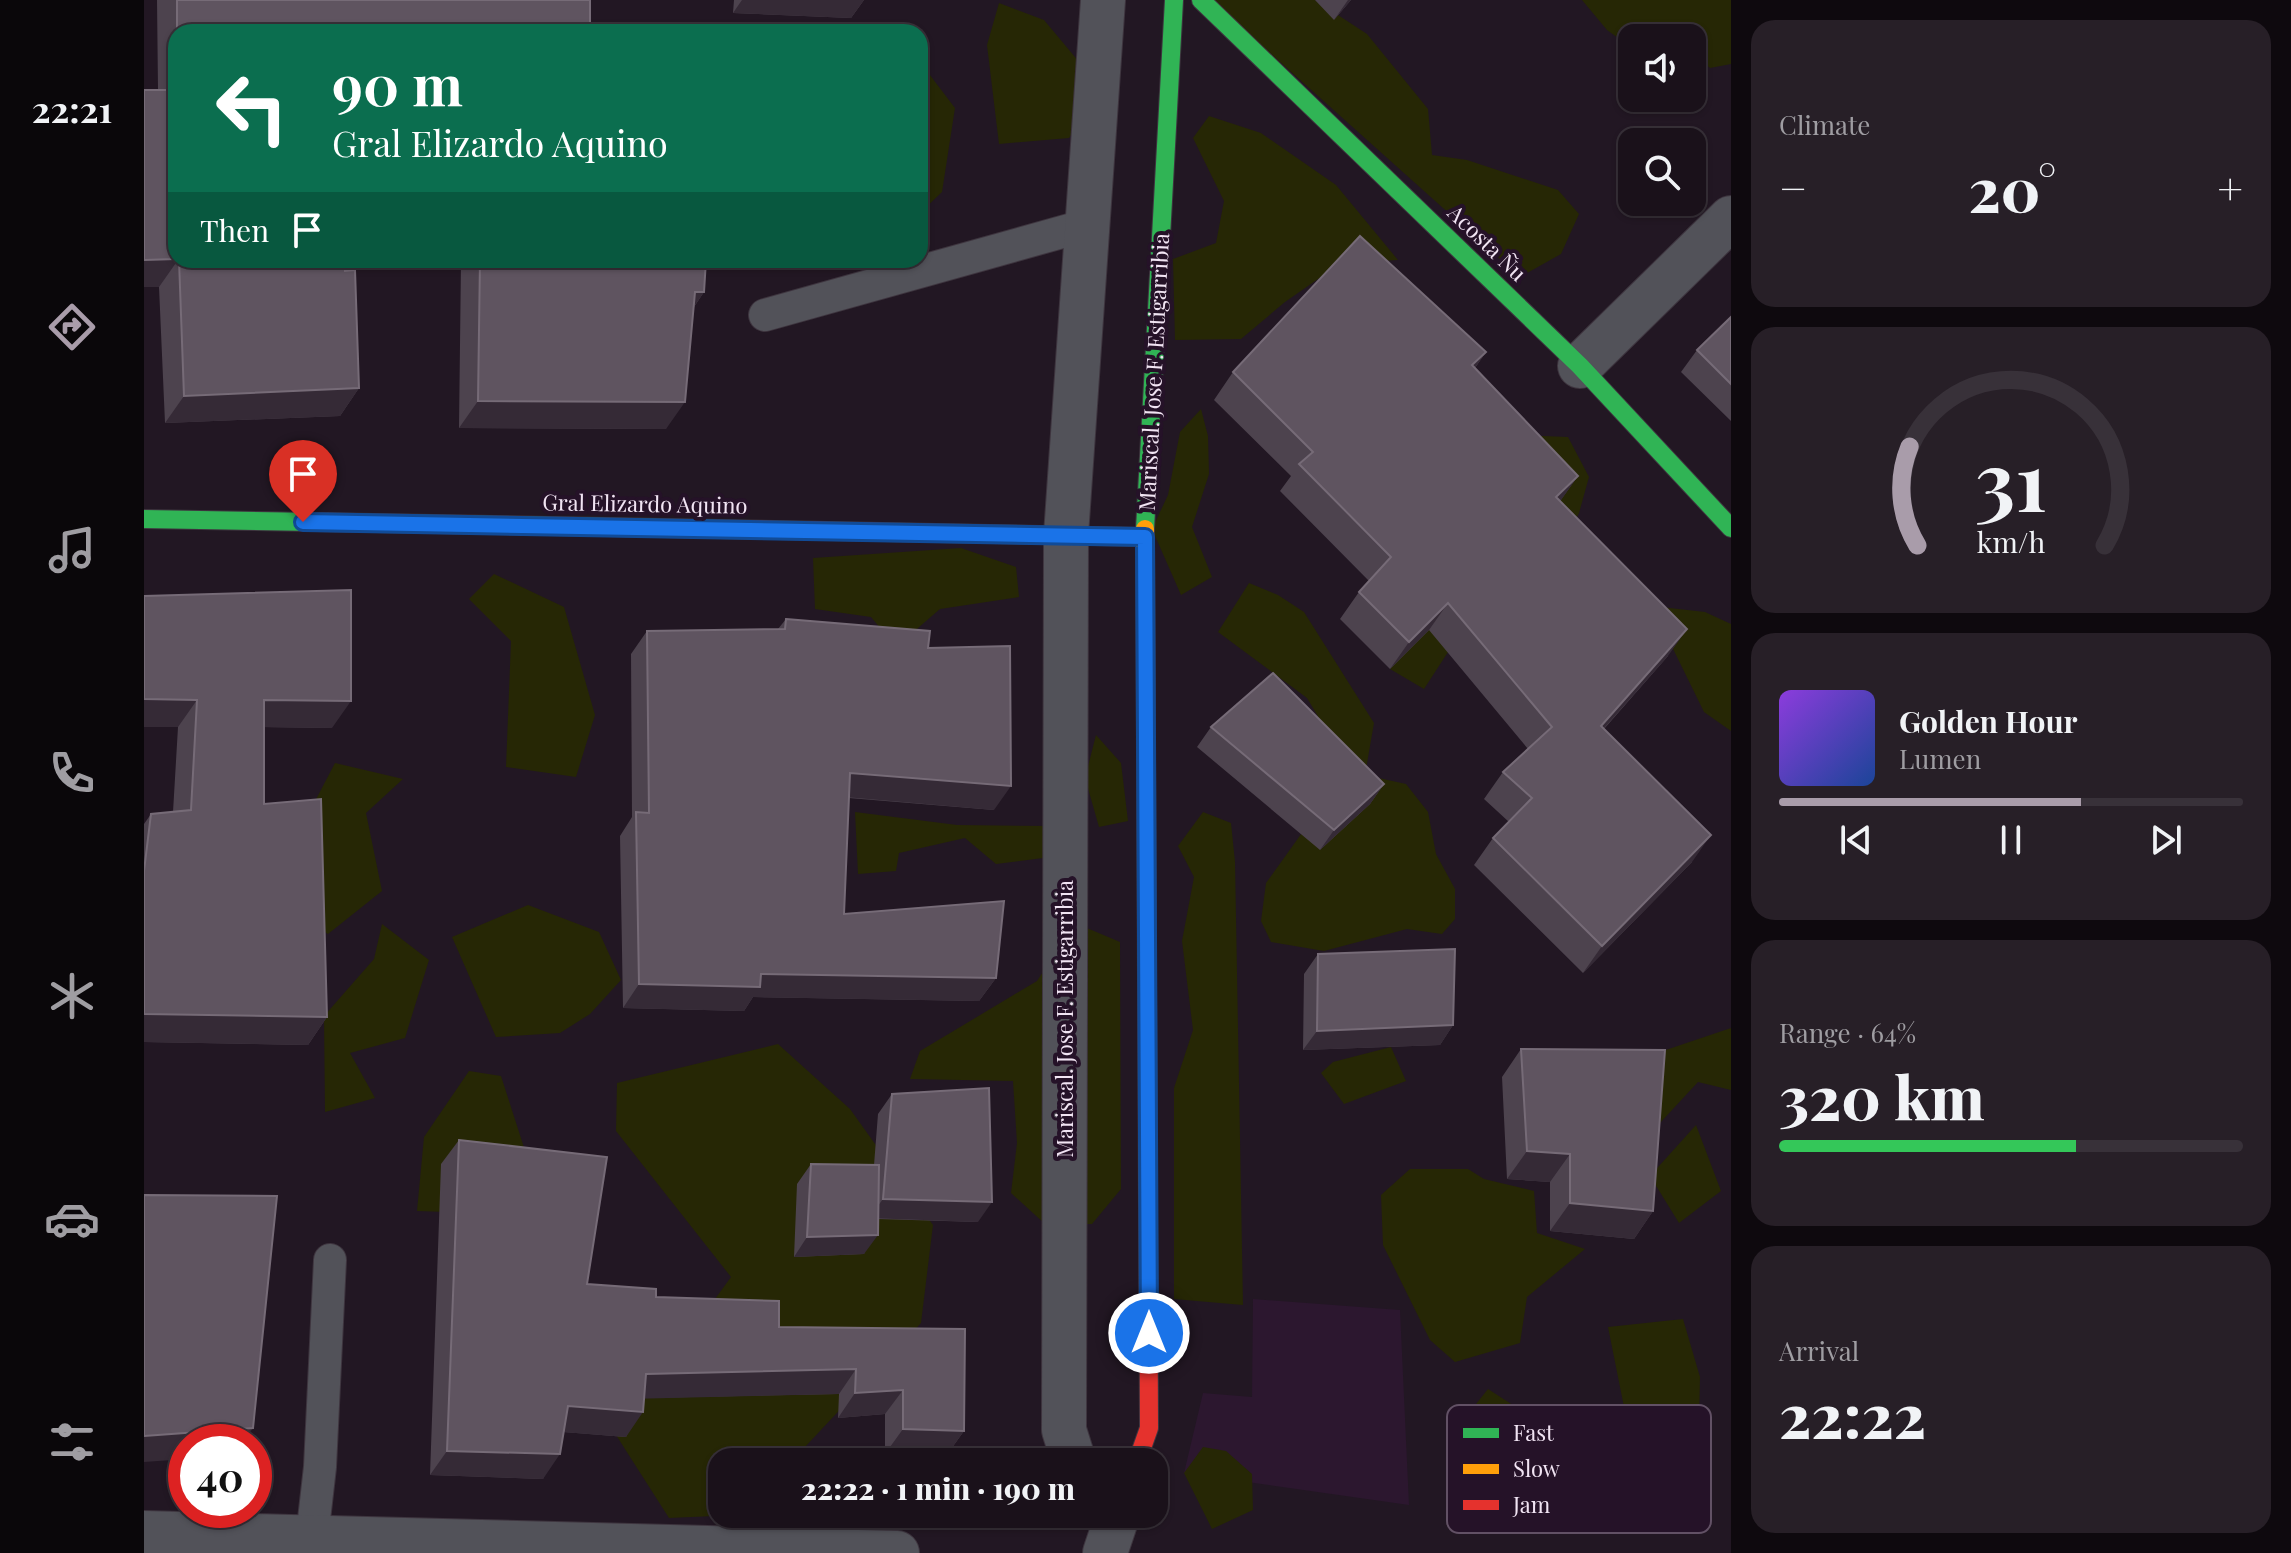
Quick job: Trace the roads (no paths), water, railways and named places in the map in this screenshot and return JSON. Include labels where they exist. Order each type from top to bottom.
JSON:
[{"type":"street","name":"Mariscal. Jose F. Estigarribia","points":[[1070,1448],[1064,1430],[1066,535],[1103,0]]},
{"type":"street","name":"Mariscal. Jose F. Estigarribia","points":[[1142,1448],[1149,1428],[1145,537],[1174,0]]},
{"type":"street","name":"Acosta Ñu","points":[[1201,0],[1580,366],[1731,528]]},
{"type":"street","points":[[1580,366],[1731,218]]},
{"type":"street","name":"Gral Elizardo Aquino","points":[[144,519],[1145,537]]},
{"type":"street","points":[[1094,1528],[1103,1553]]},
{"type":"street","points":[[1103,1553],[1113,1528]]},
{"type":"street","points":[[144,1533],[897,1553]]},
{"type":"lane","points":[[765,315],[1087,225]]},
{"type":"lane","points":[[312,1537],[320,1467],[330,1260]]}]
